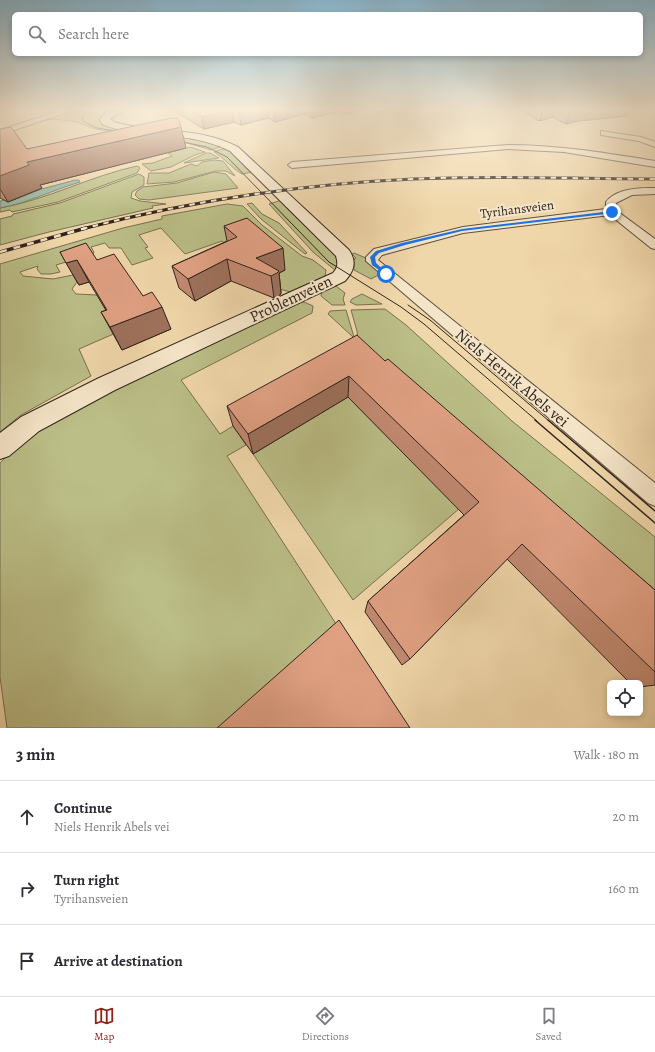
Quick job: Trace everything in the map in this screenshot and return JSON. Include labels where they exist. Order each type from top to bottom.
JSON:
[{"type":"street","name":"Problemveien","points":[[0,448],[30,424],[107,384],[339,277],[346,268],[347,261],[343,254],[244,157],[229,146],[220,143]]},
{"type":"street","points":[[292,165],[535,146],[655,164]]},
{"type":"street","points":[[655,190],[636,192],[616,197],[611,202],[612,212],[655,245]]},
{"type":"street","name":"Tyrihansveien","points":[[372,257],[378,252],[404,244],[462,230],[612,212]]},
{"type":"street","name":"Niels Henrik Abels vei","points":[[372,257],[374,264],[655,496]]},
{"type":"green space","points":[[187,143],[211,143],[221,145],[218,146],[220,147],[211,150]]},
{"type":"green space","points":[[190,147],[205,152],[195,155],[171,167],[151,171],[142,164],[153,163],[172,156],[168,153]]},
{"type":"green space","points":[[222,149],[228,149],[253,172],[242,174],[238,172],[214,152]]},
{"type":"green space","points":[[206,153],[210,153],[219,158],[184,163]]},
{"type":"green space","points":[[214,160],[223,161],[235,176],[226,171],[216,171],[174,182],[147,184],[149,173],[169,173],[191,164],[197,166],[202,162]]},
{"type":"green space","points":[[137,166],[140,168],[137,173],[58,202],[12,212],[10,210],[0,212],[0,208],[52,194],[120,170]]},
{"type":"green space","points":[[214,172],[226,174],[238,188],[149,200],[139,199],[135,195],[137,191],[143,187],[177,183]]},
{"type":"green space","points":[[139,174],[144,177],[144,185],[132,192],[131,198],[140,201],[166,204],[152,206],[153,208],[0,245],[0,219],[12,216],[13,214],[60,203]]},
{"type":"green space","points":[[282,200],[334,253],[339,261],[336,271],[313,252],[269,204]]},
{"type":"green space","points":[[252,203],[262,214],[279,223],[307,253],[305,254],[261,219],[247,204]]},
{"type":"green space","points":[[227,204],[243,206],[262,225],[302,256],[313,260],[326,270],[325,276],[291,292],[279,289],[260,280],[285,270],[229,247],[222,241],[185,254],[161,228],[139,235],[148,247],[145,248],[153,258],[132,265],[121,248],[109,248],[105,243],[91,247],[94,252],[93,254],[56,265],[60,272],[41,274],[37,269],[38,266],[20,272],[23,276],[53,279],[73,275],[77,282],[72,289],[76,294],[97,295],[118,332],[79,349],[91,376],[21,415],[0,432],[0,264],[123,228],[162,219],[162,216]]},
{"type":"green space","points":[[354,253],[366,258],[380,274],[371,279],[354,270],[354,259],[356,258],[352,254]]},
{"type":"green space","points":[[336,286],[345,293],[343,299],[345,305],[332,305],[321,296],[322,292]]},
{"type":"green space","points":[[362,294],[382,304],[356,305],[350,302],[352,299]]},
{"type":"green space","points":[[304,302],[313,306],[312,313],[181,380],[220,434],[233,426],[246,445],[227,456],[340,630],[229,728],[7,728],[0,677],[0,463],[20,443],[47,422]]},
{"type":"green space","points":[[385,309],[406,325],[512,421],[655,537],[655,633],[358,340],[351,310]]},
{"type":"green space","points":[[346,310],[354,337],[328,314],[330,311]]},
{"type":"green space","points":[[350,395],[352,401],[456,506],[460,508],[353,600],[253,454]]},
{"type":"shaded area","points":[[79,180],[80,182],[21,203],[0,208],[0,201],[4,200],[8,202],[42,189]]},
{"type":"building","points":[[0,143],[23,143],[27,149],[55,143],[111,143],[27,162],[29,165],[0,176]]},
{"type":"building","points":[[247,218],[283,248],[256,258],[279,271],[277,273],[271,276],[227,259],[188,279],[172,266],[237,237],[224,226]]},
{"type":"building","points":[[86,243],[97,260],[114,254],[143,296],[152,292],[162,307],[110,327],[101,312],[107,310],[77,260],[66,263],[60,252]]},
{"type":"building","points":[[357,335],[385,361],[388,359],[655,590],[655,672],[522,544],[410,659],[368,601],[479,502],[349,376],[248,434],[227,406]]},
{"type":"building","points":[[339,620],[410,728],[217,728]]},
{"type":"tram line","points":[[187,143],[207,147],[227,157],[329,262],[401,307],[424,324],[537,421]]},
{"type":"tram line","points":[[408,305],[430,320],[549,421]]},
{"type":"tram line","points":[[535,420],[655,523]]},
{"type":"tram line","points":[[548,420],[655,511]]},
{"type":"railway","points":[[85,228],[164,210],[246,195],[371,181],[504,177],[655,179]]},
{"type":"railway","points":[[0,252],[85,228]]},
{"type":"route","points":[[386,274],[374,264],[372,260],[374,254],[433,236],[462,230],[612,212]]}]
